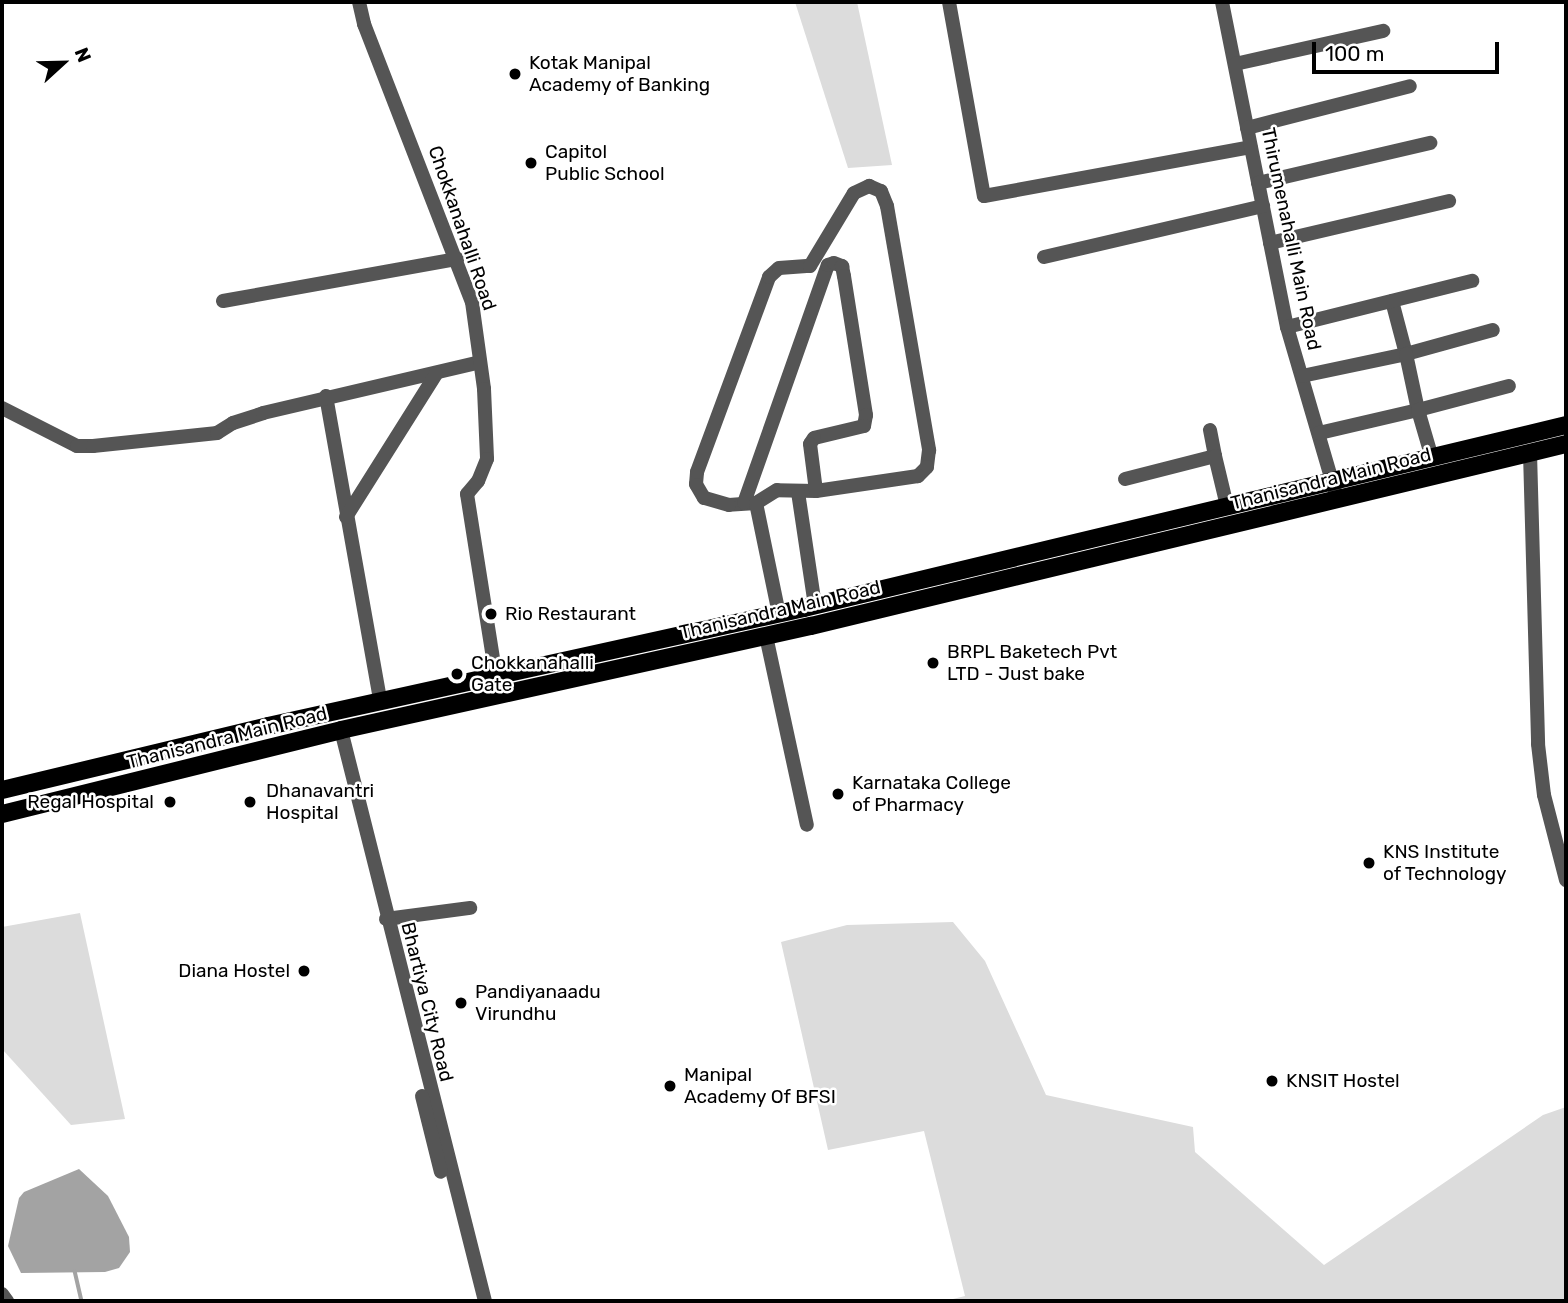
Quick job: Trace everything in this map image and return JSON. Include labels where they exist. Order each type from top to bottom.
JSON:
[{"type":"main road","name":"Thanisandra Main Road","points":[[2,814],[337,731],[779,614],[1566,425]]},
{"type":"main road","name":"Thanisandra Main Road","points":[[2,790],[380,700],[497,687],[766,636],[1566,444]]},
{"type":"street","name":"Chokkanahalli Road","points":[[359,2],[364,24],[472,302],[480,362],[487,459],[478,481],[467,494],[497,687]]},
{"type":"street","points":[[949,2],[984,197],[1251,147]]},
{"type":"street","name":"Thirumenahalli Main Road","points":[[1222,2],[1287,327],[1337,499]]},
{"type":"street","points":[[1235,64],[1383,31]]},
{"type":"street","points":[[1247,128],[1410,86]]},
{"type":"street","points":[[1258,183],[1430,143]]},
{"type":"street","points":[[869,186],[881,191],[887,206],[929,450],[927,467],[918,476],[798,492],[777,491],[750,503],[729,505],[704,498],[696,484],[697,472],[769,277],[779,268],[810,266],[854,193],[869,186]]},
{"type":"street","points":[[1270,243],[1449,201]]},
{"type":"street","points":[[1044,257],[1263,206]]},
{"type":"street","points":[[223,301],[457,260]]},
{"type":"street","points":[[779,614],[750,503],[828,265],[834,263],[842,266],[866,415],[864,426],[814,438],[810,444],[816,491]]},
{"type":"street","points":[[1287,327],[1472,281]]},
{"type":"street","points":[[1392,301],[1432,458]]},
{"type":"street","points":[[1302,376],[1406,354],[1493,330]]},
{"type":"street","points":[[2,408],[77,446],[93,446],[217,433],[244,418],[326,396],[436,374],[480,362]]},
{"type":"street","points":[[346,517],[436,374]]},
{"type":"street","points":[[1319,433],[1509,386]]},
{"type":"street","points":[[326,396],[380,700]]},
{"type":"street","points":[[1210,430],[1227,506]]},
{"type":"street","points":[[1530,453],[1538,744],[1544,795],[1566,880]]},
{"type":"street","points":[[1125,479],[1215,456]]},
{"type":"street","points":[[798,492],[815,606]]},
{"type":"street","points":[[766,636],[807,825]]},
{"type":"street","points":[[333,712],[337,731]]},
{"type":"street","name":"Bhartiya City Road","points":[[337,731],[386,919],[400,984]]},
{"type":"street","name":"Bhartiya City Road","points":[[337,731],[476,1301]]},
{"type":"street","points":[[386,919],[470,908]]},
{"type":"street","name":"Bhartiya City Road","points":[[433,1124],[485,1301]]},
{"type":"street","points":[[2,1294],[7,1301]]},
{"type":"shaded area","points":[[795,2],[857,2],[892,165],[848,168]]},
{"type":"shaded area","points":[[80,913],[125,1119],[71,1125],[2,1049],[2,927]]},
{"type":"shaded area","points":[[953,922],[985,961],[1046,1095],[1193,1127],[1195,1152],[1324,1265],[1543,1115],[1566,1107],[1566,1301],[945,1301],[965,1296],[924,1131],[828,1150],[781,942],[847,925]]},
{"type":"shaded area","points":[[79,1169],[108,1196],[129,1237],[130,1252],[119,1268],[105,1272],[21,1273],[8,1246],[19,1198],[24,1192]]},
{"type":"waterway","points":[[75,1271],[82,1301]]},
{"type":"place","name":"Kotak Manipal Academy of Banking","points":[[515,74]]},
{"type":"place","name":"Capitol Public School","points":[[531,163]]},
{"type":"place","name":"Rio Restaurant","points":[[491,614]]},
{"type":"place","name":"BRPL Baketech Pvt LTD - Just bake","points":[[933,663]]},
{"type":"place","name":"Chokkanahalli Gate","points":[[457,674]]},
{"type":"place","name":"Karnataka College of Pharmacy","points":[[838,794]]},
{"type":"place","name":"Regal Hospital","points":[[170,802]]},
{"type":"place","name":"Dhanavantri Hospital","points":[[250,802]]},
{"type":"place","name":"KNS Institute of Technology","points":[[1369,863]]},
{"type":"place","name":"Diana Hostel","points":[[304,971]]},
{"type":"place","name":"Pandiyanaadu Virundhu","points":[[461,1003]]},
{"type":"place","name":"KNSIT Hostel","points":[[1272,1081]]},
{"type":"place","name":"Manipal Academy Of BFSI","points":[[670,1086]]}]
